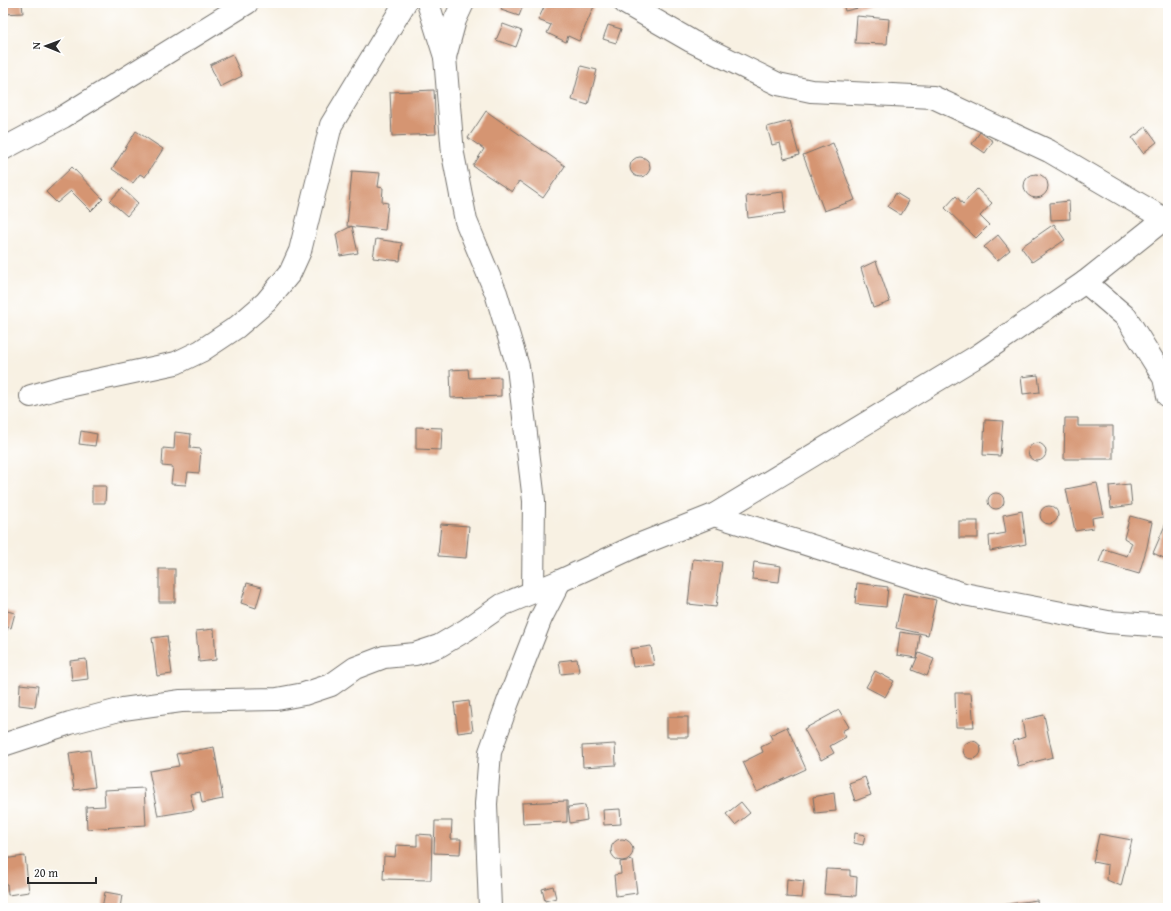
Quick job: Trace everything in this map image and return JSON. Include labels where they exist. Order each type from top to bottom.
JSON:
[{"type":"street","points":[[3,148],[63,117],[247,3]]},
{"type":"street","points":[[31,396],[59,388],[176,363],[201,351],[237,327],[266,302],[290,274],[300,251],[331,125],[405,3]]},
{"type":"street","points":[[428,3],[445,57],[453,154],[461,202],[466,222],[496,293],[518,367],[534,501],[533,591]]},
{"type":"street","points":[[445,57],[455,20],[463,3]]},
{"type":"street","points":[[3,745],[64,725],[123,709],[181,701],[277,699],[304,694],[331,685],[355,668],[384,657],[415,654],[439,646],[466,630],[502,605],[560,581],[636,546],[714,515],[979,355],[1085,282],[1167,219],[1049,151],[933,97],[811,91],[778,84],[692,41],[625,3]]},
{"type":"street","points":[[1085,282],[1126,317],[1164,378],[1168,396]]},
{"type":"street","points":[[714,515],[964,594],[1108,622],[1168,626]]},
{"type":"street","points":[[490,908],[486,804],[490,752],[541,618],[560,581]]},
{"type":"building","points":[[3,3],[22,3],[23,13],[3,14]]},
{"type":"building","points":[[503,3],[524,3],[519,16],[501,10]]},
{"type":"building","points":[[546,3],[595,4],[579,41],[568,36],[566,42],[547,33],[551,25],[538,20]]},
{"type":"building","points":[[843,3],[876,3],[876,4],[845,11]]},
{"type":"building","points":[[857,16],[889,19],[887,44],[855,43]]},
{"type":"building","points":[[503,24],[522,31],[516,47],[496,40]]},
{"type":"building","points":[[608,25],[621,29],[616,43],[603,39]]},
{"type":"building","points":[[232,54],[242,76],[220,87],[210,65]]},
{"type":"building","points":[[581,66],[597,70],[588,105],[572,100]]},
{"type":"building","points":[[434,90],[436,134],[392,136],[390,92]]},
{"type":"building","points":[[486,111],[565,166],[543,198],[519,181],[512,192],[473,166],[484,149],[468,138]]},
{"type":"building","points":[[790,121],[799,155],[784,159],[780,143],[772,145],[767,127]]},
{"type":"building","points":[[1146,127],[1157,142],[1143,153],[1132,138]]},
{"type":"building","points":[[136,131],[163,149],[145,177],[140,174],[133,183],[112,169]]},
{"type":"building","points":[[980,132],[993,141],[985,153],[972,144]]},
{"type":"building","points":[[833,143],[855,200],[824,211],[803,155]]},
{"type":"building","points":[[640,157],[647,160],[650,167],[647,174],[640,177],[633,174],[630,167],[633,160]]},
{"type":"building","points":[[72,167],[103,199],[91,211],[71,191],[57,203],[46,192]]},
{"type":"building","points":[[352,171],[380,173],[378,187],[383,188],[382,202],[388,203],[385,230],[347,226]]},
{"type":"building","points":[[1036,174],[1041,175],[1047,181],[1047,191],[1041,197],[1036,198],[1031,197],[1025,191],[1024,186],[1025,181],[1031,175]]},
{"type":"building","points":[[122,188],[138,203],[127,216],[110,201]]},
{"type":"building","points":[[977,189],[992,203],[980,216],[989,225],[976,238],[945,208],[956,196],[963,204]]},
{"type":"building","points":[[783,192],[785,213],[748,218],[746,196]]},
{"type":"building","points":[[896,193],[909,201],[901,215],[888,207]]},
{"type":"building","points":[[1069,201],[1070,219],[1051,220],[1050,203]]},
{"type":"building","points":[[1054,224],[1065,240],[1032,262],[1021,247]]},
{"type":"building","points":[[352,226],[358,253],[340,256],[336,234]]},
{"type":"building","points":[[998,235],[1010,250],[997,261],[984,247]]},
{"type":"building","points":[[376,239],[402,243],[400,261],[373,258]]},
{"type":"building","points":[[876,261],[890,302],[873,308],[861,268]]},
{"type":"building","points":[[468,369],[469,378],[501,377],[501,396],[451,398],[450,370]]},
{"type":"building","points":[[1038,375],[1040,392],[1023,394],[1021,377]]},
{"type":"building","points":[[1065,418],[1078,418],[1078,426],[1113,426],[1113,459],[1064,459]]},
{"type":"building","points":[[985,420],[1003,421],[1000,456],[983,455]]},
{"type":"building","points":[[416,427],[442,428],[441,450],[416,449]]},
{"type":"building","points":[[81,431],[97,434],[95,446],[79,444]]},
{"type":"building","points":[[175,432],[191,434],[190,448],[201,449],[199,473],[188,472],[186,485],[171,484],[173,467],[162,466],[163,448],[174,449]]},
{"type":"building","points":[[1033,443],[1041,443],[1046,448],[1044,459],[1041,461],[1033,461],[1028,456],[1028,448]]},
{"type":"building","points":[[1097,483],[1104,516],[1092,518],[1093,528],[1075,531],[1066,489]]},
{"type":"building","points":[[1130,484],[1132,505],[1111,508],[1109,486]]},
{"type":"building","points":[[92,486],[106,486],[105,503],[92,503]]},
{"type":"building","points":[[993,493],[999,493],[1004,498],[1002,507],[999,509],[993,509],[988,504],[988,498]]},
{"type":"building","points":[[1045,506],[1053,506],[1058,511],[1056,522],[1053,524],[1045,524],[1040,519],[1040,511]]},
{"type":"building","points":[[1022,511],[1026,544],[990,551],[989,536],[1006,533],[1003,515]]},
{"type":"building","points":[[1130,516],[1152,522],[1147,547],[1139,574],[1099,562],[1104,549],[1127,556],[1132,543],[1124,538]]},
{"type":"building","points":[[959,521],[978,521],[978,538],[959,538]]},
{"type":"building","points":[[1166,523],[1168,524],[1168,560],[1153,553]]},
{"type":"building","points":[[441,524],[469,526],[466,558],[438,556]]},
{"type":"building","points":[[693,559],[722,562],[716,607],[688,604]]},
{"type":"building","points":[[754,562],[781,566],[779,582],[752,579]]},
{"type":"building","points":[[159,569],[175,569],[175,602],[159,602]]},
{"type":"building","points":[[247,583],[262,587],[256,608],[241,603]]},
{"type":"building","points":[[857,583],[888,587],[886,607],[855,604]]},
{"type":"building","points":[[903,593],[936,600],[928,635],[896,628]]},
{"type":"building","points":[[3,610],[15,613],[11,628],[8,627],[3,642]]},
{"type":"building","points":[[214,629],[216,660],[199,662],[196,631]]},
{"type":"building","points":[[900,632],[920,635],[917,658],[897,655]]},
{"type":"building","points":[[167,636],[172,674],[157,676],[152,638]]},
{"type":"building","points":[[651,646],[654,665],[633,667],[630,649]]},
{"type":"building","points":[[919,653],[934,659],[927,676],[912,670]]},
{"type":"building","points":[[86,659],[88,679],[72,681],[70,661]]},
{"type":"building","points":[[577,659],[579,672],[561,674],[559,661]]},
{"type":"building","points":[[875,671],[894,681],[885,697],[866,687]]},
{"type":"building","points":[[20,684],[38,686],[35,707],[19,705]]},
{"type":"building","points":[[955,693],[971,693],[974,727],[956,727]]},
{"type":"building","points":[[469,701],[473,731],[458,733],[454,703]]},
{"type":"building","points":[[839,710],[849,727],[842,731],[846,737],[830,746],[834,753],[821,760],[804,729]]},
{"type":"building","points":[[1044,715],[1053,757],[1018,766],[1013,741],[1025,737],[1022,720]]},
{"type":"building","points":[[667,717],[688,717],[688,737],[667,737]]},
{"type":"building","points":[[787,727],[806,769],[757,792],[743,762],[763,752],[761,747],[773,741],[770,735]]},
{"type":"building","points":[[972,741],[978,744],[981,750],[978,756],[972,759],[966,756],[963,750],[966,744]]},
{"type":"building","points":[[615,744],[616,765],[583,767],[582,746]]},
{"type":"building","points":[[214,747],[223,799],[202,803],[200,792],[190,794],[194,810],[158,816],[149,771],[179,766],[176,754]]},
{"type":"building","points":[[90,750],[95,787],[74,790],[69,753]]},
{"type":"building","points":[[865,777],[871,795],[855,801],[849,783]]},
{"type":"building","points":[[144,788],[146,825],[87,829],[86,807],[105,806],[104,790]]},
{"type":"building","points":[[834,793],[836,811],[815,813],[813,797]]},
{"type":"building","points":[[567,801],[567,822],[523,824],[522,803]]},
{"type":"building","points":[[741,802],[750,813],[735,825],[726,814]]},
{"type":"building","points":[[585,805],[587,820],[570,823],[568,807]]},
{"type":"building","points":[[620,809],[621,824],[604,825],[603,810]]},
{"type":"building","points":[[435,821],[452,821],[451,839],[461,839],[460,854],[434,853]]},
{"type":"building","points":[[855,833],[865,835],[863,845],[854,843]]},
{"type":"building","points":[[417,834],[432,835],[431,880],[383,879],[384,856],[395,857],[396,845],[417,846]]},
{"type":"building","points":[[1099,834],[1132,840],[1121,886],[1107,880],[1108,865],[1093,862]]},
{"type":"building","points":[[622,839],[630,842],[633,850],[630,858],[622,861],[614,858],[611,850],[614,842]]},
{"type":"building","points":[[25,856],[29,892],[8,895],[7,884],[3,884],[3,859]]},
{"type":"building","points":[[633,860],[637,893],[616,896],[614,875],[621,874],[620,862]]},
{"type":"building","points":[[826,869],[850,870],[850,876],[857,877],[856,896],[824,894]]},
{"type":"building","points":[[787,879],[804,881],[802,898],[786,897]]},
{"type":"building","points":[[553,886],[556,898],[545,901],[542,889]]},
{"type":"building","points":[[105,892],[122,895],[120,908],[102,908]]},
{"type":"building","points":[[1037,900],[1038,908],[1002,908],[1002,905]]}]
